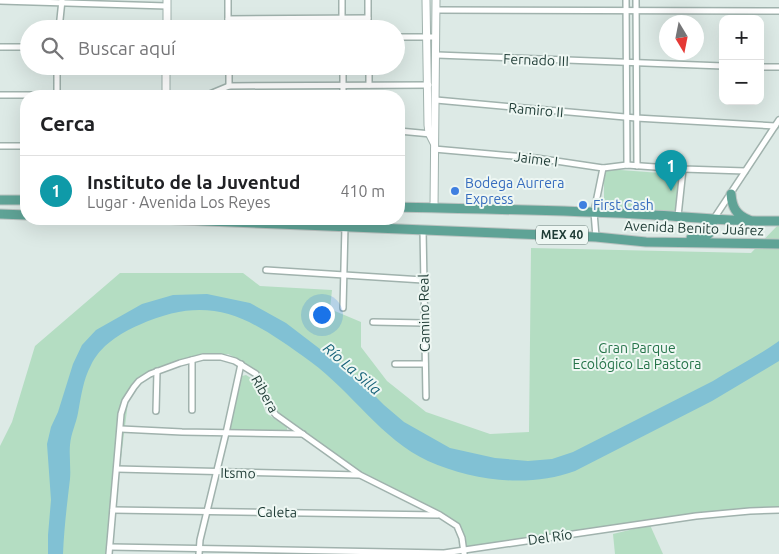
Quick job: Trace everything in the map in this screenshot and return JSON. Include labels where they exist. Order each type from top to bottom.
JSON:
[{"type":"main road","points":[[731,194],[734,209],[739,215],[751,222]]},
{"type":"main road","points":[[0,200],[20,200]]},
{"type":"main road","name":"Avenida Benito Juárez","points":[[405,207],[594,212],[751,222],[779,220]]},
{"type":"main road","points":[[0,214],[20,215]]},
{"type":"main road","points":[[646,242],[708,235],[712,231],[713,220]]},
{"type":"main road","name":"Avenida Benito Juárez","points":[[325,225],[596,236],[646,242],[779,244]]},
{"type":"street","points":[[228,0],[228,19],[368,18],[368,0]]},
{"type":"street","points":[[342,0],[342,18]]},
{"type":"street","points":[[426,0],[427,84],[434,146],[434,208]]},
{"type":"street","points":[[432,134],[436,100],[436,0]]},
{"type":"street","points":[[626,0],[627,165]]},
{"type":"street","points":[[636,0],[637,166]]},
{"type":"street","points":[[0,1],[167,3],[166,20]]},
{"type":"street","points":[[60,20],[62,1]]},
{"type":"street","points":[[436,10],[779,11]]},
{"type":"street","points":[[405,37],[436,37]]},
{"type":"street","points":[[0,47],[20,47]]},
{"type":"street","name":"Fernado III","points":[[436,55],[626,64],[719,66]]},
{"type":"street","points":[[764,67],[779,67]]},
{"type":"street","points":[[57,75],[57,90]]},
{"type":"street","points":[[165,90],[166,75]]},
{"type":"street","points":[[229,75],[229,86]]},
{"type":"street","points":[[343,75],[344,90]]},
{"type":"street","points":[[369,75],[369,85]]},
{"type":"street","points":[[219,90],[229,86],[436,85]]},
{"type":"street","points":[[0,95],[20,95]]},
{"type":"street","name":"Ramiro II","points":[[436,100],[636,118],[775,126]]},
{"type":"street","points":[[713,220],[779,120]]},
{"type":"street","points":[[405,132],[432,134]]},
{"type":"street","points":[[0,146],[20,146]]},
{"type":"street","name":"Jaime I","points":[[434,146],[603,168],[627,165],[745,171]]},
{"type":"street","points":[[596,236],[594,212],[603,168]]},
{"type":"street","points":[[678,216],[684,169]]},
{"type":"street","points":[[343,308],[345,226]]},
{"type":"street","name":"Camino Real","points":[[423,230],[426,397]]},
{"type":"street","points":[[266,270],[423,280]]},
{"type":"street","points":[[373,322],[424,323]]},
{"type":"street","name":"Ribera","points":[[109,554],[122,408],[129,394],[139,382],[157,371],[204,357],[221,357],[241,364],[256,374],[272,412],[360,475],[440,515],[457,526],[464,552]]},
{"type":"street","points":[[192,360],[192,410]]},
{"type":"street","points":[[199,552],[241,364]]},
{"type":"street","points":[[395,364],[425,364]]},
{"type":"street","points":[[156,411],[157,371]]},
{"type":"street","points":[[121,429],[303,434]]},
{"type":"street","name":"Itsmo","points":[[117,469],[360,475]]},
{"type":"street","name":"Caleta","points":[[113,510],[440,515]]},
{"type":"street","name":"Del Río","points":[[110,547],[199,552],[419,554],[464,552],[696,516],[779,510]]},
{"type":"green space","points":[[607,169],[674,174],[680,180],[677,215],[604,211],[604,172]]},
{"type":"green space","name":"Gran Parque Ecológico La Pastora","points":[[779,224],[779,510],[750,511],[464,551],[457,526],[374,483],[276,415],[259,379],[236,358],[228,354],[192,360],[144,378],[129,394],[109,554],[0,554],[0,446],[12,422],[35,346],[120,273],[243,273],[260,286],[332,290],[330,309],[361,322],[361,347],[387,381],[426,412],[490,434],[529,432],[531,248],[751,253]]},
{"type":"green space","points":[[246,375],[254,380],[266,413],[287,427],[287,431],[233,431],[230,428],[242,376]]},
{"type":"green space","points":[[650,525],[663,554],[615,554],[613,534]]},
{"type":"water","points":[[207,294],[250,303],[286,323],[354,375],[404,422],[450,448],[495,458],[528,461],[552,459],[573,452],[713,381],[779,341],[779,361],[712,401],[575,471],[539,479],[501,480],[445,468],[411,452],[381,428],[326,374],[289,346],[249,322],[230,315],[210,311],[189,311],[165,315],[118,336],[105,346],[95,358],[88,371],[71,441],[70,479],[63,554],[48,554],[51,500],[47,444],[73,364],[82,345],[96,330],[142,304],[173,295]]},
{"type":"place","name":"Bodega Aurrera Express","points":[[455,191]]},
{"type":"place","name":"Instituto de la Juventud","points":[[671,191]]},
{"type":"place","name":"First Cash","points":[[583,205]]},
{"type":"water label","name":"Río La Silla","points":[[352,369]]}]
